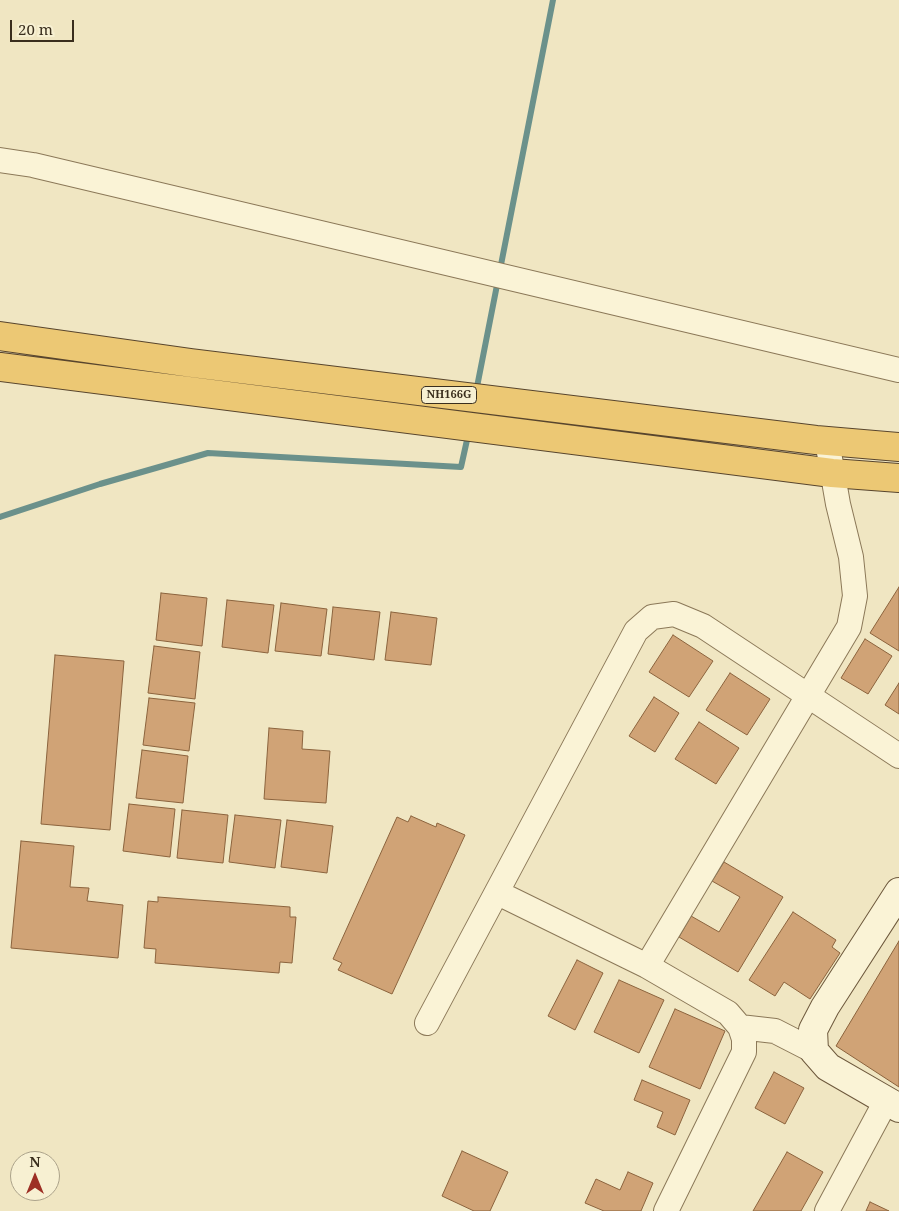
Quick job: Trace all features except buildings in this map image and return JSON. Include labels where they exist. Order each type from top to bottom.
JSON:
[{"type":"highway","name":"NH166G","points":[[0,336],[220,366],[827,441],[899,447]]},
{"type":"highway","name":"NH166G","points":[[0,368],[832,473],[899,478]]},
{"type":"main road","points":[[892,1105],[828,1067],[814,1051],[813,1030],[825,1006],[899,892]]},
{"type":"street","points":[[0,160],[33,165],[899,370]]},
{"type":"street","points":[[647,966],[849,627],[855,596],[851,557],[832,473],[827,441]]},
{"type":"street","points":[[427,1023],[636,631],[652,617],[674,614],[703,626],[899,756]]},
{"type":"street","points":[[498,893],[647,966],[728,1013],[740,1027],[744,1039],[744,1052],[666,1211]]},
{"type":"street","points":[[740,1027],[775,1032],[814,1051]]},
{"type":"street","points":[[827,1211],[892,1105]]},
{"type":"waterway","points":[[476,392],[553,0]]},
{"type":"waterway","points":[[0,517],[100,484],[208,453],[461,467],[467,440]]}]
